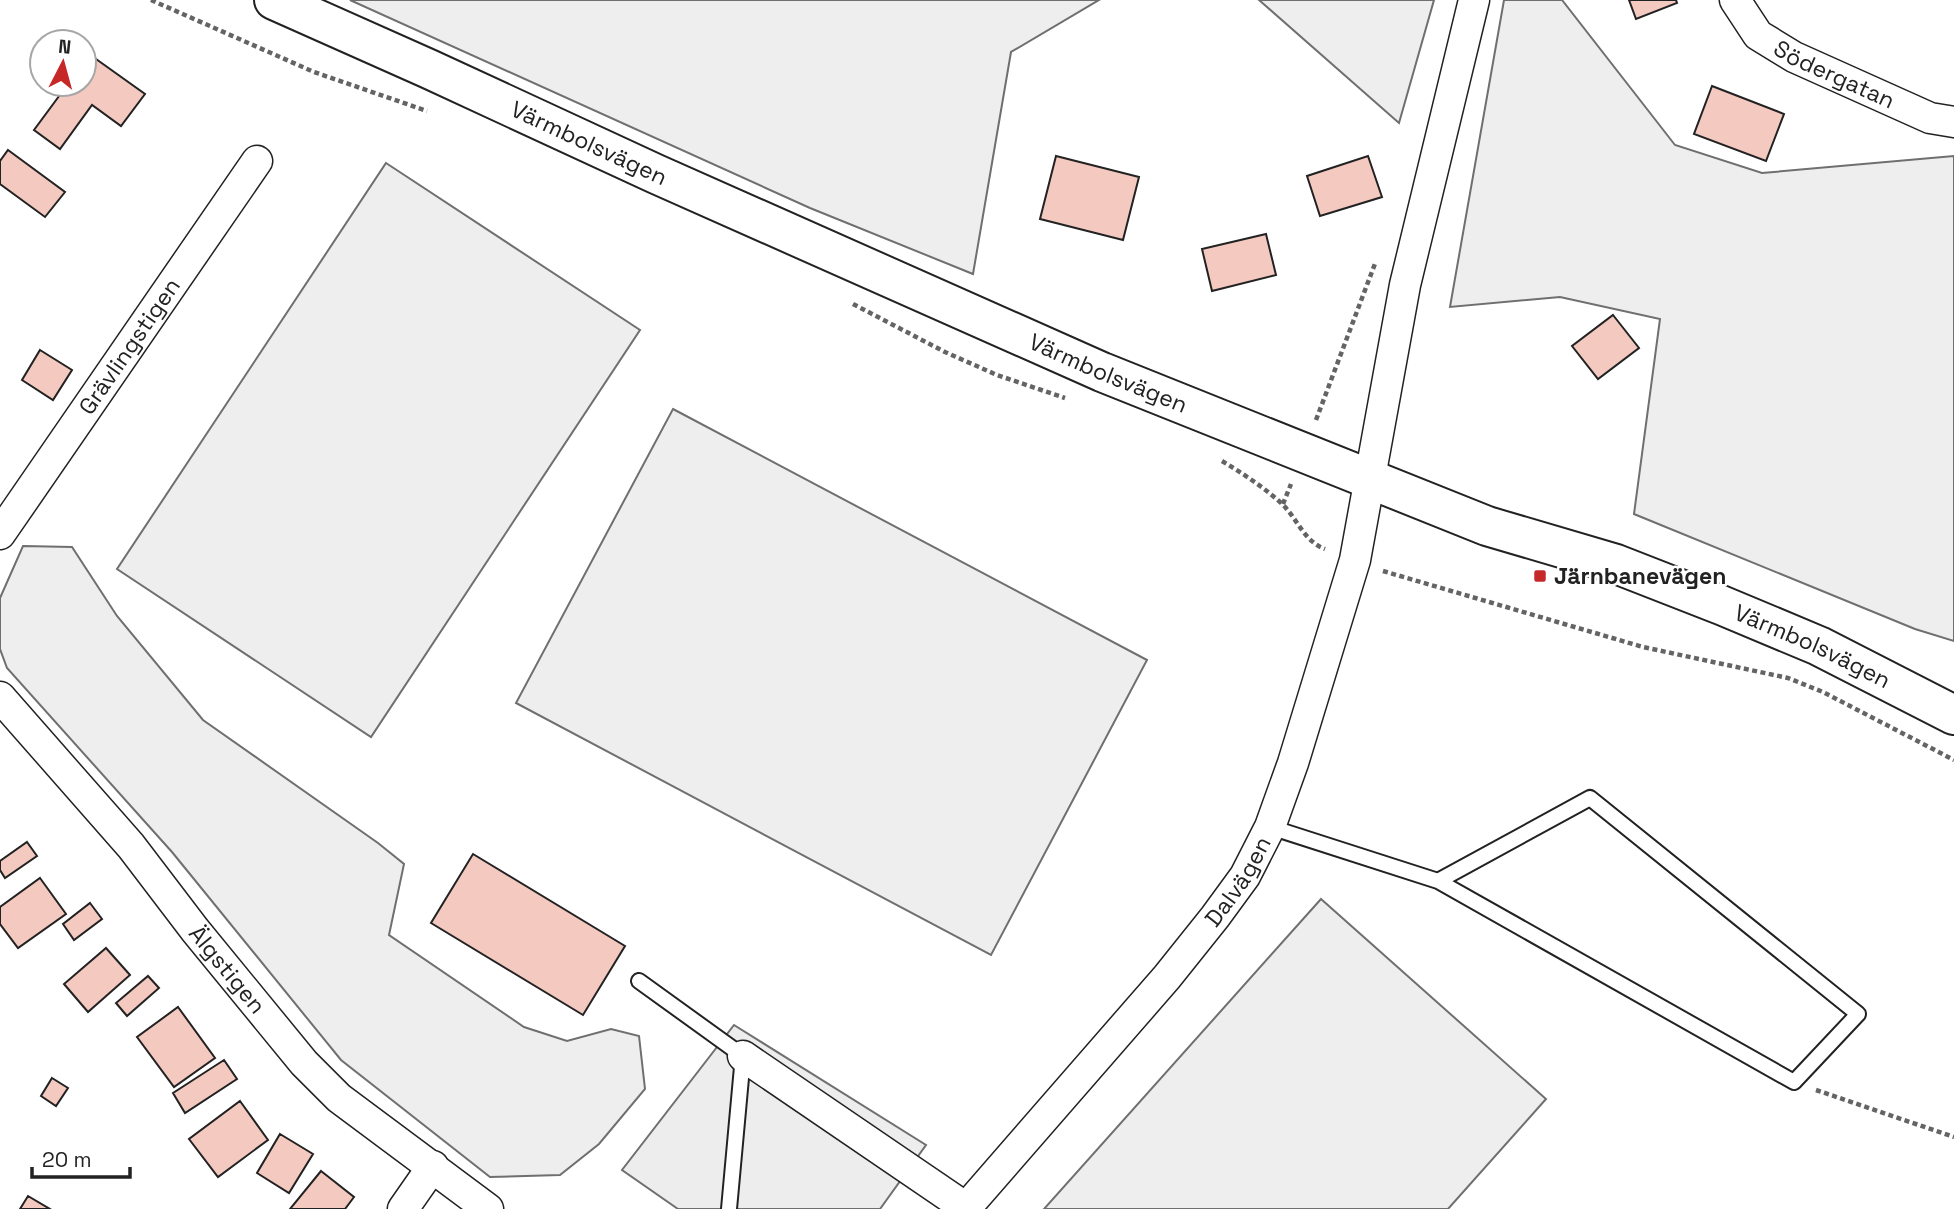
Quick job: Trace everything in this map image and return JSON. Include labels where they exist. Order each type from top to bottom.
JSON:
[{"type":"street","name":"Värmbolsvägen","points":[[274,0],[1102,372],[1487,526],[1616,564],[1721,605],[1819,646],[1954,715]]},
{"type":"street","points":[[1370,479],[1405,285],[1474,0]]},
{"type":"street","name":"Södergatan","points":[[1735,0],[1758,35],[1794,57],[1930,118],[1954,122]]},
{"type":"street","name":"Grävlingstigen","points":[[0,534],[257,161]]},
{"type":"street","name":"Dalvägen","points":[[966,1208],[1167,977],[1245,876],[1270,827],[1293,763],[1355,561],[1370,479]]},
{"type":"street","name":"Älgstigen","points":[[0,697],[131,846],[195,930],[304,1063],[339,1098],[488,1209]]},
{"type":"street","points":[[743,1056],[966,1208]]},
{"type":"street","points":[[403,1209],[433,1166]]},
{"type":"lane","points":[[1270,827],[1438,881],[1794,1082],[1858,1014],[1590,798],[1438,881]]},
{"type":"lane","points":[[639,981],[743,1056],[729,1209]]},
{"type":"path","points":[[151,0],[314,72],[428,111]]},
{"type":"path","points":[[1283,505],[1377,257]]},
{"type":"path","points":[[845,300],[955,357],[997,375],[1072,400]]},
{"type":"path","points":[[1215,456],[1251,478],[1283,505],[1298,528],[1319,547],[1398,578],[1475,597],[1643,648],[1788,678],[1823,692],[1954,760]]},
{"type":"path","points":[[1794,1082],[1954,1137]]},
{"type":"shaded area","points":[[350,0],[1099,0],[1011,52],[973,274],[810,208]]},
{"type":"shaded area","points":[[1259,0],[1434,0],[1399,123]]},
{"type":"shaded area","points":[[1504,0],[1562,0],[1675,145],[1762,173],[1954,156],[1954,641],[1915,629],[1634,514],[1660,319],[1560,297],[1450,307]]},
{"type":"shaded area","points":[[386,163],[640,330],[371,737],[117,569]]},
{"type":"shaded area","points":[[673,409],[1147,660],[991,955],[516,703]]},
{"type":"shaded area","points":[[23,546],[72,547],[117,616],[203,720],[404,864],[389,935],[524,1027],[567,1041],[611,1029],[639,1036],[645,1089],[599,1144],[560,1175],[490,1177],[341,1060],[172,852],[7,668],[0,649],[0,598]]},
{"type":"shaded area","points":[[1321,899],[1546,1099],[1448,1209],[1044,1209]]},
{"type":"shaded area","points":[[734,1025],[926,1145],[880,1209],[678,1209],[622,1170]]},
{"type":"building","points":[[1629,0],[1676,0],[1677,3],[1636,19]]},
{"type":"building","points":[[98,60],[145,94],[121,126],[92,105],[60,149],[34,130],[58,98],[98,98]]},
{"type":"building","points":[[1712,86],[1784,114],[1766,161],[1694,134]]},
{"type":"building","points":[[8,150],[65,192],[45,217],[0,184],[0,161]]},
{"type":"building","points":[[1056,156],[1139,177],[1123,240],[1040,219]]},
{"type":"building","points":[[1368,156],[1382,197],[1320,216],[1307,176]]},
{"type":"building","points":[[1266,234],[1276,275],[1212,291],[1202,249]]},
{"type":"building","points":[[1613,315],[1639,348],[1598,379],[1572,346]]},
{"type":"building","points":[[40,350],[72,370],[53,400],[22,380]]},
{"type":"building","points":[[27,842],[37,856],[5,878],[0,870],[0,861]]},
{"type":"building","points":[[473,854],[625,946],[583,1015],[431,923]]},
{"type":"building","points":[[40,878],[66,914],[18,948],[0,924],[0,907]]},
{"type":"building","points":[[90,903],[102,919],[74,940],[63,924]]},
{"type":"building","points":[[106,948],[130,975],[88,1012],[64,984]]},
{"type":"building","points":[[148,976],[159,988],[127,1016],[116,1003]]},
{"type":"building","points":[[178,1007],[215,1058],[174,1087],[137,1037]]},
{"type":"building","points":[[224,1060],[237,1079],[185,1113],[173,1093]]},
{"type":"building","points":[[52,1078],[68,1088],[56,1106],[41,1096]]},
{"type":"building","points":[[240,1101],[268,1140],[218,1177],[189,1139]]},
{"type":"building","points":[[280,1134],[313,1154],[289,1193],[257,1173]]},
{"type":"building","points":[[321,1171],[354,1197],[345,1209],[290,1209]]},
{"type":"building","points":[[28,1196],[50,1209],[20,1209]]},
{"type":"place","name":"Järnbanevägen","points":[[1540,576]]}]
